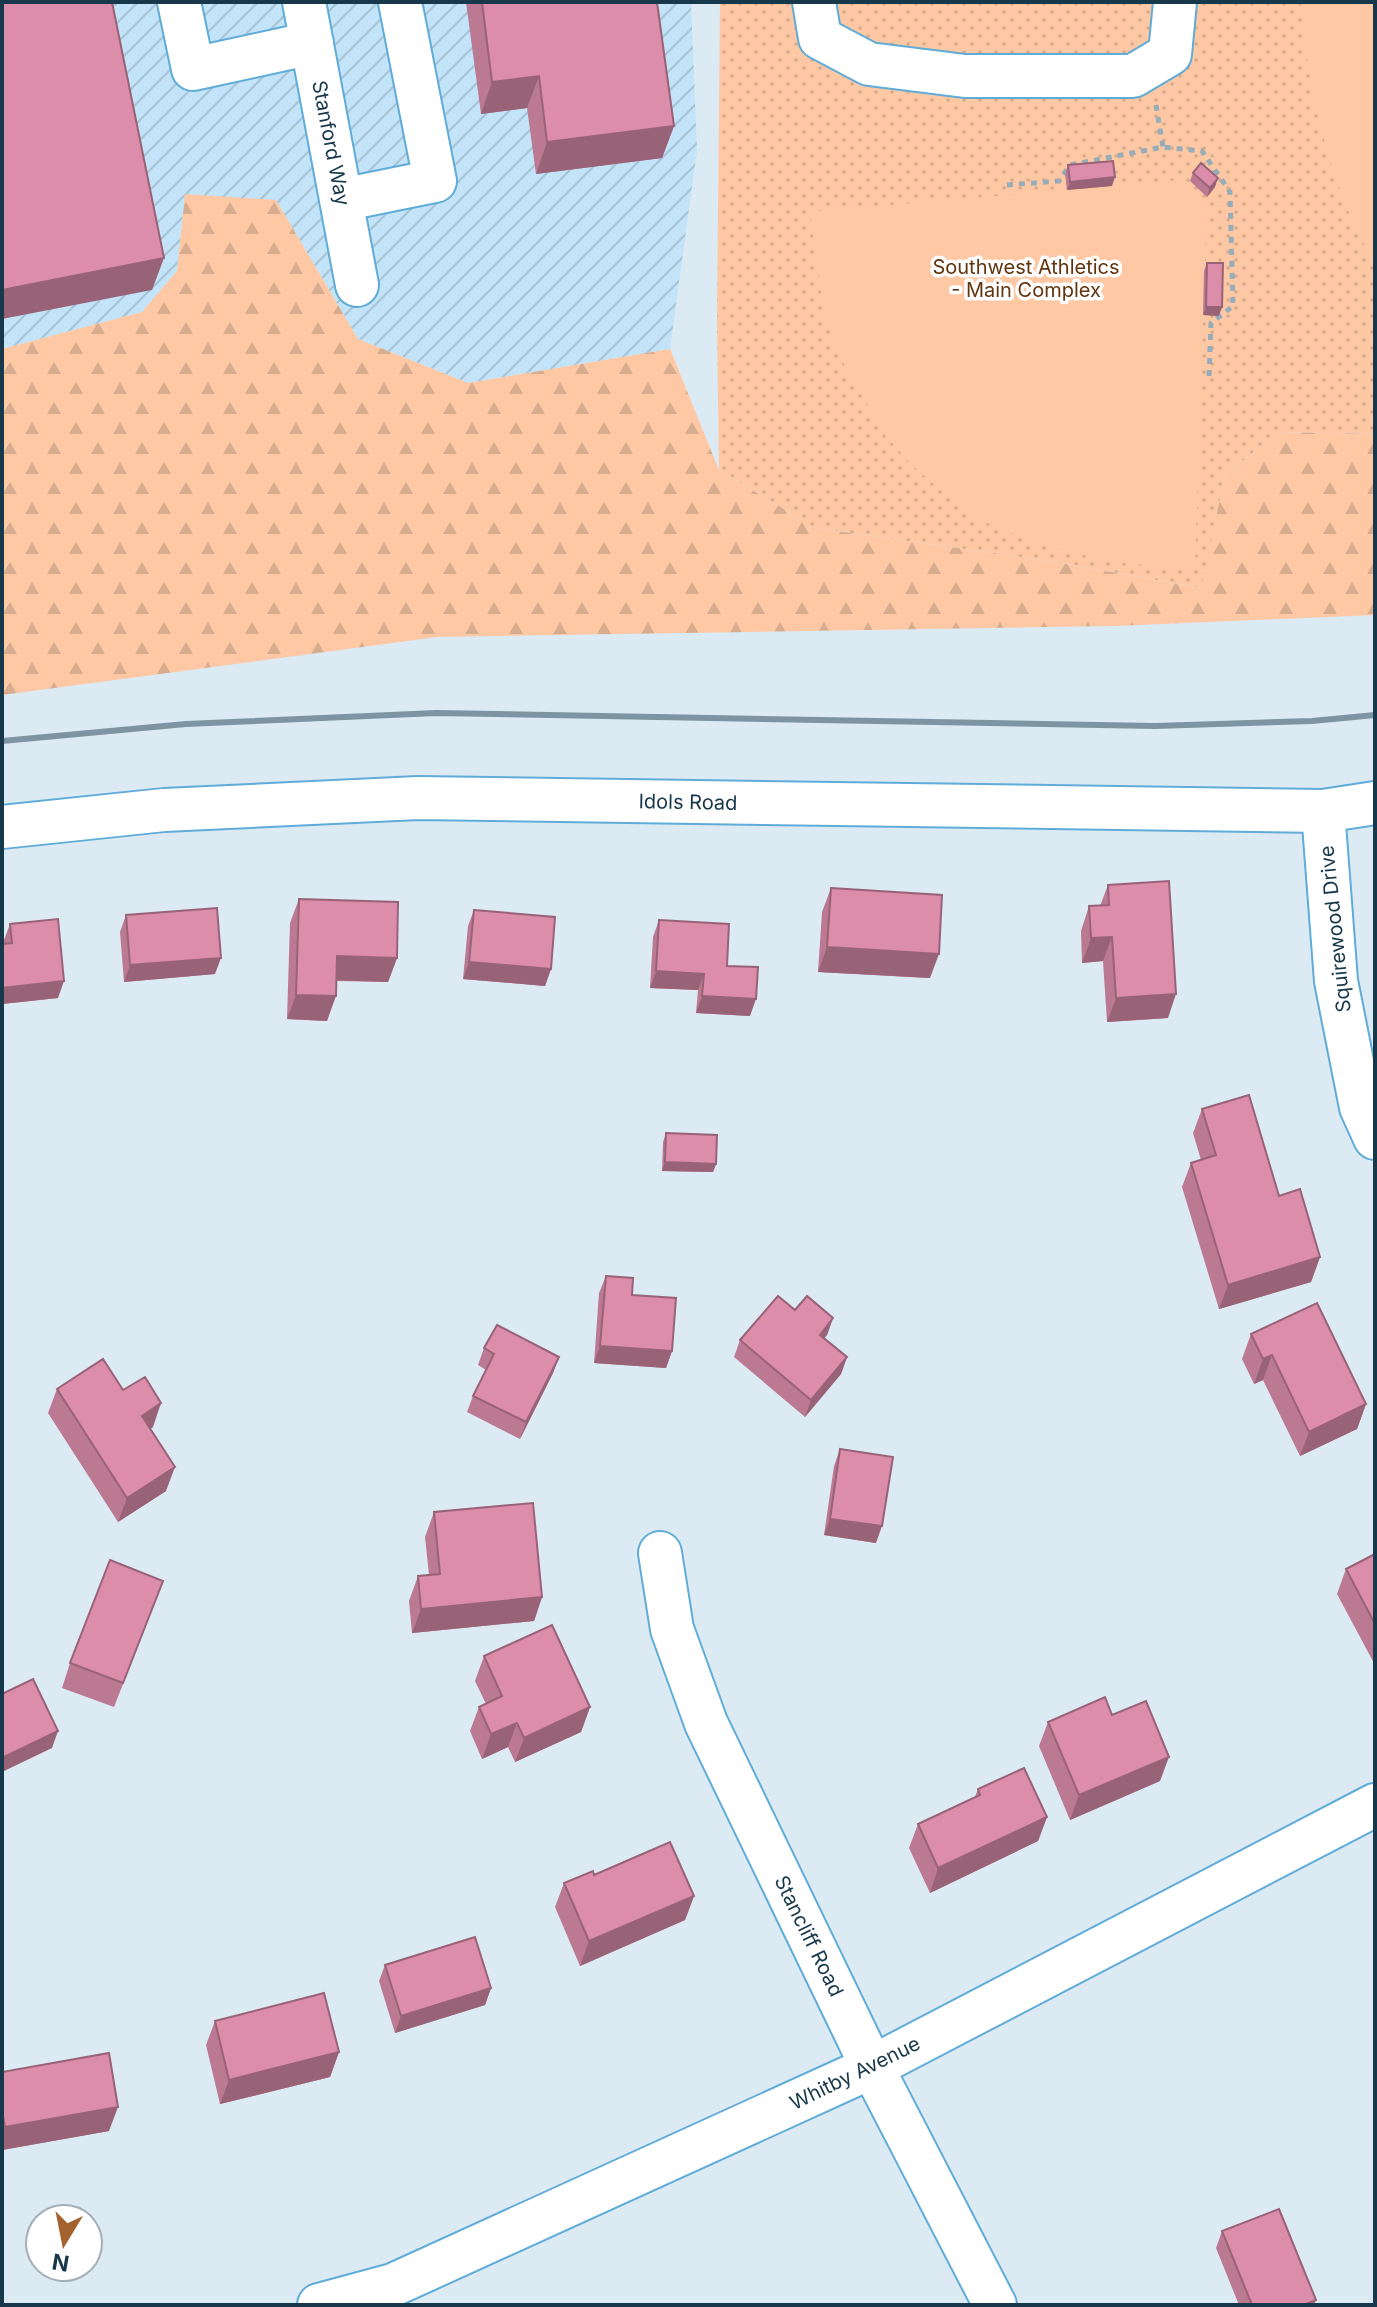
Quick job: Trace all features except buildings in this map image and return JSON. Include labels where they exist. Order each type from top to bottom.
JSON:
[{"type":"street","points":[[179,2],[193,69],[312,43]]},
{"type":"street","name":"Stanford Way","points":[[304,2],[357,285]]},
{"type":"street","points":[[341,200],[435,181],[400,2]]},
{"type":"street","points":[[814,2],[820,38],[869,64],[965,76],[1133,76],[1170,54],[1175,2]]},
{"type":"street","name":"Idols Road","points":[[2,827],[164,810],[418,798],[1323,811],[1375,803]]},
{"type":"street","name":"Squirewood Drive","points":[[1323,811],[1336,981],[1361,1107],[1375,1138]]},
{"type":"street","name":"Stancliff Road","points":[[660,1553],[672,1629],[706,1723],[872,2067],[995,2305]]},
{"type":"street","name":"Whitby Avenue","points":[[319,2305],[393,2285],[872,2067],[1375,1805]]},
{"type":"path","points":[[1007,185],[1059,181],[1070,165],[1163,147],[1202,151],[1230,192],[1233,306],[1211,323],[1209,376]]},
{"type":"shaded area","points":[[2,2],[691,2],[697,150],[670,349],[468,383],[358,339],[276,200],[185,195],[177,271],[142,312],[2,349]]},
{"type":"green space","name":"Southwest Athletics - Main Complex","points":[[720,2],[1375,2],[1375,434],[1279,432],[1225,475],[1202,588],[1050,561],[815,528],[719,470]]},
{"type":"green space","points":[[1301,2],[1375,2],[1375,264],[1359,236],[1323,138],[1308,68]]},
{"type":"green space","points":[[1180,180],[1207,202],[1195,569],[1122,563],[1053,548],[977,519],[912,465],[883,433],[839,355],[824,312],[810,212]]},
{"type":"green space","points":[[185,194],[276,200],[358,339],[468,383],[670,349],[719,470],[815,528],[1050,561],[1201,588],[1225,475],[1279,432],[1375,434],[1375,615],[1114,626],[437,637],[2,695],[2,349],[142,312],[177,271]]},
{"type":"railway","points":[[2,741],[186,724],[436,713],[1155,726],[1312,721],[1375,715]]}]
